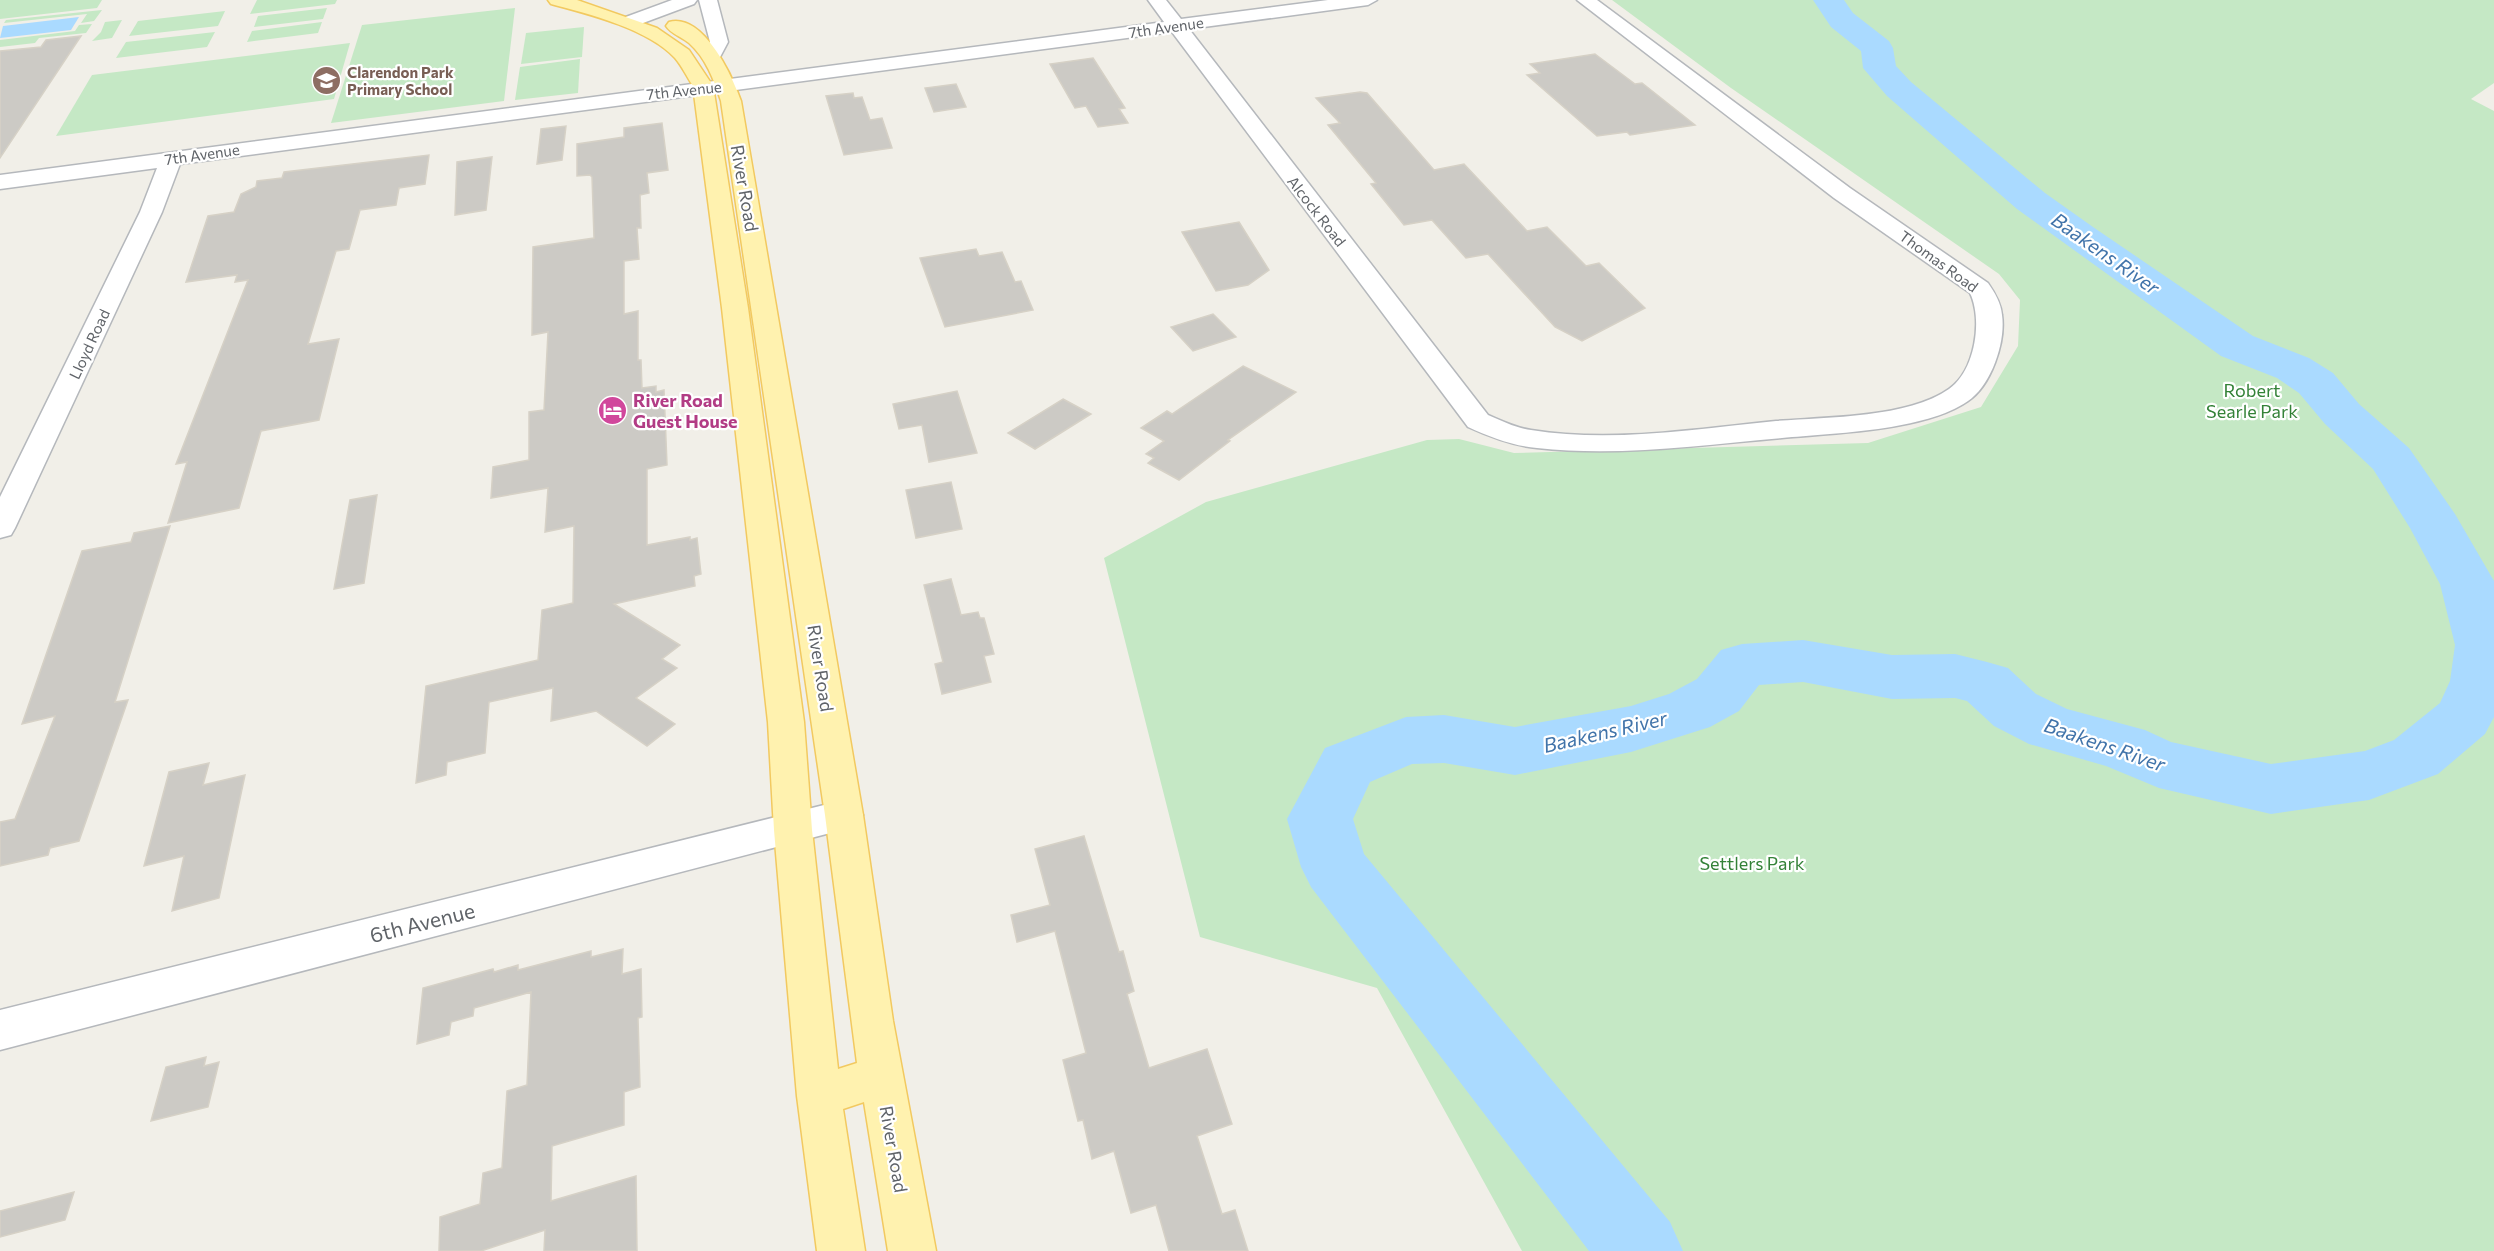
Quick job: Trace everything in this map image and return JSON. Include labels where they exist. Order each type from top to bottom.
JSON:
[{"type":"main road","points":[[557,0],[629,22],[650,32],[714,76]]},
{"type":"main road","points":[[600,0],[648,14],[679,28],[714,76]]},
{"type":"main road","name":"River Road","points":[[714,76],[741,247],[780,411],[844,815],[881,1076],[912,1251]]},
{"type":"main road","name":"River Road","points":[[741,247],[748,417],[786,722],[792,830],[819,1096],[841,1251]]},
{"type":"main road","points":[[748,417],[780,411]]},
{"type":"main road","points":[[819,1096],[881,1076]]},
{"type":"street","points":[[629,22],[688,0]]},
{"type":"street","name":"River Road","points":[[708,0],[719,42],[714,76]]},
{"type":"street","name":"Alcock Road","points":[[1157,0],[1478,421]]},
{"type":"street","name":"7th Avenue","points":[[0,182],[714,76],[1177,26],[1368,0]]},
{"type":"street","name":"Thomas Road","points":[[1478,421],[1514,436],[1562,442],[1707,437],[1902,415],[1945,403],[1968,388],[1990,334],[1984,296],[1979,288],[1842,194],[1586,0]]},
{"type":"street","name":"Lloyd Road","points":[[0,528],[146,222],[172,158]]},
{"type":"street","name":"6th Avenue","points":[[0,1030],[844,815]]},
{"type":"green space","points":[[0,0],[102,0],[97,8],[0,19]]},
{"type":"green space","points":[[257,0],[337,0],[335,4],[250,14]]},
{"type":"green space","name":"Settlers Park","points":[[1612,0],[2494,0],[2494,83],[2471,99],[2494,111],[2494,1251],[1522,1251],[1377,988],[1200,937],[1104,558],[1206,502],[1427,440],[1459,439],[1514,453],[1868,443],[1981,407],[2018,346],[2020,300],[1999,274],[1731,88]]},
{"type":"green space","points":[[327,8],[323,19],[254,27],[258,16]]},
{"type":"green space","points":[[515,8],[504,101],[331,123],[362,25]]},
{"type":"green space","points":[[102,10],[94,21],[81,23],[87,14],[4,23],[6,20]]},
{"type":"green space","points":[[225,11],[218,26],[129,36],[138,21]]},
{"type":"green space","points":[[122,20],[112,38],[92,41],[101,32],[105,22]]},
{"type":"green space","points":[[322,22],[318,33],[247,42],[252,31]]},
{"type":"green space","points":[[92,24],[86,33],[39,38],[35,43],[0,47],[0,40],[75,31],[79,25]]},
{"type":"green space","points":[[584,27],[582,57],[521,64],[526,33]]},
{"type":"green space","points":[[215,32],[207,47],[116,58],[126,42]]},
{"type":"green space","points":[[350,43],[334,99],[56,136],[92,75]]},
{"type":"green space","points":[[580,59],[578,93],[515,100],[520,67]]},
{"type":"water","points":[[79,17],[71,30],[0,38],[3,26]]},
{"type":"building","points":[[81,36],[0,158],[0,51],[41,47],[46,40]]},
{"type":"building","points":[[1595,54],[1635,84],[1642,83],[1695,125],[1630,135],[1627,132],[1597,136],[1527,75],[1540,73],[1530,64]]},
{"type":"building","points":[[1093,58],[1125,108],[1119,109],[1128,123],[1098,127],[1086,106],[1075,108],[1050,64]]},
{"type":"building","points":[[956,84],[966,107],[934,112],[925,88]]},
{"type":"building","points":[[853,93],[854,98],[862,97],[870,120],[882,118],[892,148],[844,155],[826,96]]},
{"type":"building","points":[[1367,93],[1434,170],[1464,164],[1527,231],[1547,227],[1586,266],[1599,263],[1645,308],[1582,341],[1555,327],[1488,254],[1466,258],[1432,220],[1404,225],[1371,184],[1376,183],[1328,125],[1340,123],[1316,98]]},
{"type":"building","points":[[662,123],[668,170],[647,173],[649,193],[640,195],[641,228],[637,228],[639,259],[624,261],[624,314],[638,311],[638,360],[641,360],[642,388],[656,386],[656,392],[664,390],[667,465],[647,469],[647,545],[690,537],[690,540],[697,538],[701,574],[694,576],[695,586],[614,604],[680,645],[662,659],[677,668],[636,698],[675,724],[647,746],[596,711],[551,721],[553,688],[489,702],[485,753],[447,762],[446,775],[416,783],[426,686],[538,660],[542,610],[573,603],[574,526],[545,532],[548,488],[491,498],[493,467],[529,460],[529,412],[544,410],[548,332],[532,335],[533,247],[594,238],[592,177],[590,175],[577,176],[577,144],[624,137],[624,128]]},
{"type":"building","points":[[566,126],[562,160],[537,164],[541,129]]},
{"type":"building","points":[[429,155],[425,184],[399,188],[396,205],[360,210],[349,249],[336,251],[308,344],[339,339],[319,420],[261,431],[239,508],[168,523],[187,462],[176,464],[248,280],[235,282],[237,275],[186,282],[208,216],[234,212],[241,194],[256,187],[257,181],[282,178],[284,172]]},
{"type":"building","points":[[492,157],[486,210],[455,215],[457,162]]},
{"type":"building","points":[[1239,222],[1269,270],[1248,285],[1216,291],[1182,232]]},
{"type":"building","points":[[976,249],[979,256],[1002,252],[1015,282],[1021,281],[1033,310],[945,327],[920,258]]},
{"type":"building","points":[[1213,314],[1236,337],[1193,351],[1171,327]]},
{"type":"building","points":[[1243,366],[1296,392],[1228,440],[1230,441],[1179,480],[1148,463],[1154,458],[1146,454],[1164,441],[1141,428],[1167,411],[1172,414]]},
{"type":"building","points":[[957,391],[977,453],[929,462],[922,425],[899,429],[893,404]]},
{"type":"building","points":[[1063,399],[1091,414],[1035,449],[1008,433]]},
{"type":"building","points":[[951,482],[962,529],[916,538],[906,490]]},
{"type":"building","points":[[377,495],[364,583],[334,589],[350,500]]},
{"type":"building","points":[[170,526],[115,702],[128,700],[79,841],[50,848],[48,855],[0,866],[0,822],[15,819],[55,716],[22,724],[82,551],[131,542],[134,533]]},
{"type":"building","points":[[951,579],[961,615],[978,612],[980,618],[984,618],[994,654],[984,656],[991,682],[942,694],[935,664],[943,662],[924,585]]},
{"type":"building","points":[[209,763],[203,785],[245,775],[219,898],[172,911],[184,856],[144,866],[169,772]]},
{"type":"building","points":[[1084,836],[1119,952],[1123,951],[1134,991],[1127,994],[1149,1068],[1207,1049],[1232,1124],[1197,1136],[1222,1214],[1235,1210],[1248,1251],[1169,1251],[1156,1205],[1131,1213],[1114,1151],[1092,1159],[1083,1120],[1078,1121],[1063,1060],[1086,1053],[1055,931],[1017,942],[1011,915],[1050,905],[1035,849]]},
{"type":"building","points":[[623,949],[622,974],[641,969],[642,1017],[638,1018],[640,1087],[624,1092],[624,1125],[552,1146],[551,1201],[636,1176],[637,1251],[544,1251],[545,1230],[481,1251],[439,1251],[440,1217],[480,1204],[483,1173],[502,1168],[507,1091],[527,1085],[531,992],[474,1008],[473,1016],[451,1022],[449,1035],[417,1044],[423,988],[493,969],[494,972],[518,965],[518,970],[591,951],[591,957]]},
{"type":"building","points":[[206,1057],[204,1066],[219,1062],[208,1107],[151,1121],[166,1067]]},
{"type":"building","points":[[74,1192],[65,1220],[0,1237],[0,1211]]},
{"type":"waterway","name":"Baakens River","points":[[1641,1251],[1335,867],[1320,819],[1347,765],[1406,741],[1444,739],[1515,751],[1631,729],[1689,711],[1718,695],[1742,665],[1803,661],[1892,677],[1955,676],[1987,684],[2015,710],[2051,728],[2123,747],[2159,764],[2271,789],[2369,775],[2416,757],[2463,718],[2480,681],[2484,645],[2468,584],[2436,526],[2391,459],[2342,414],[2316,383],[2293,368],[2237,346],[2031,201],[1899,89],[1880,68],[1877,48],[1842,20],[1828,0]]},
{"type":"place","name":"Clarendon Park Primary School","points":[[326,81]]},
{"type":"place","name":"River Road Guest House","points":[[612,410]]},
{"type":"park label","name":"Robert Searle Park","points":[[2252,400]]}]
